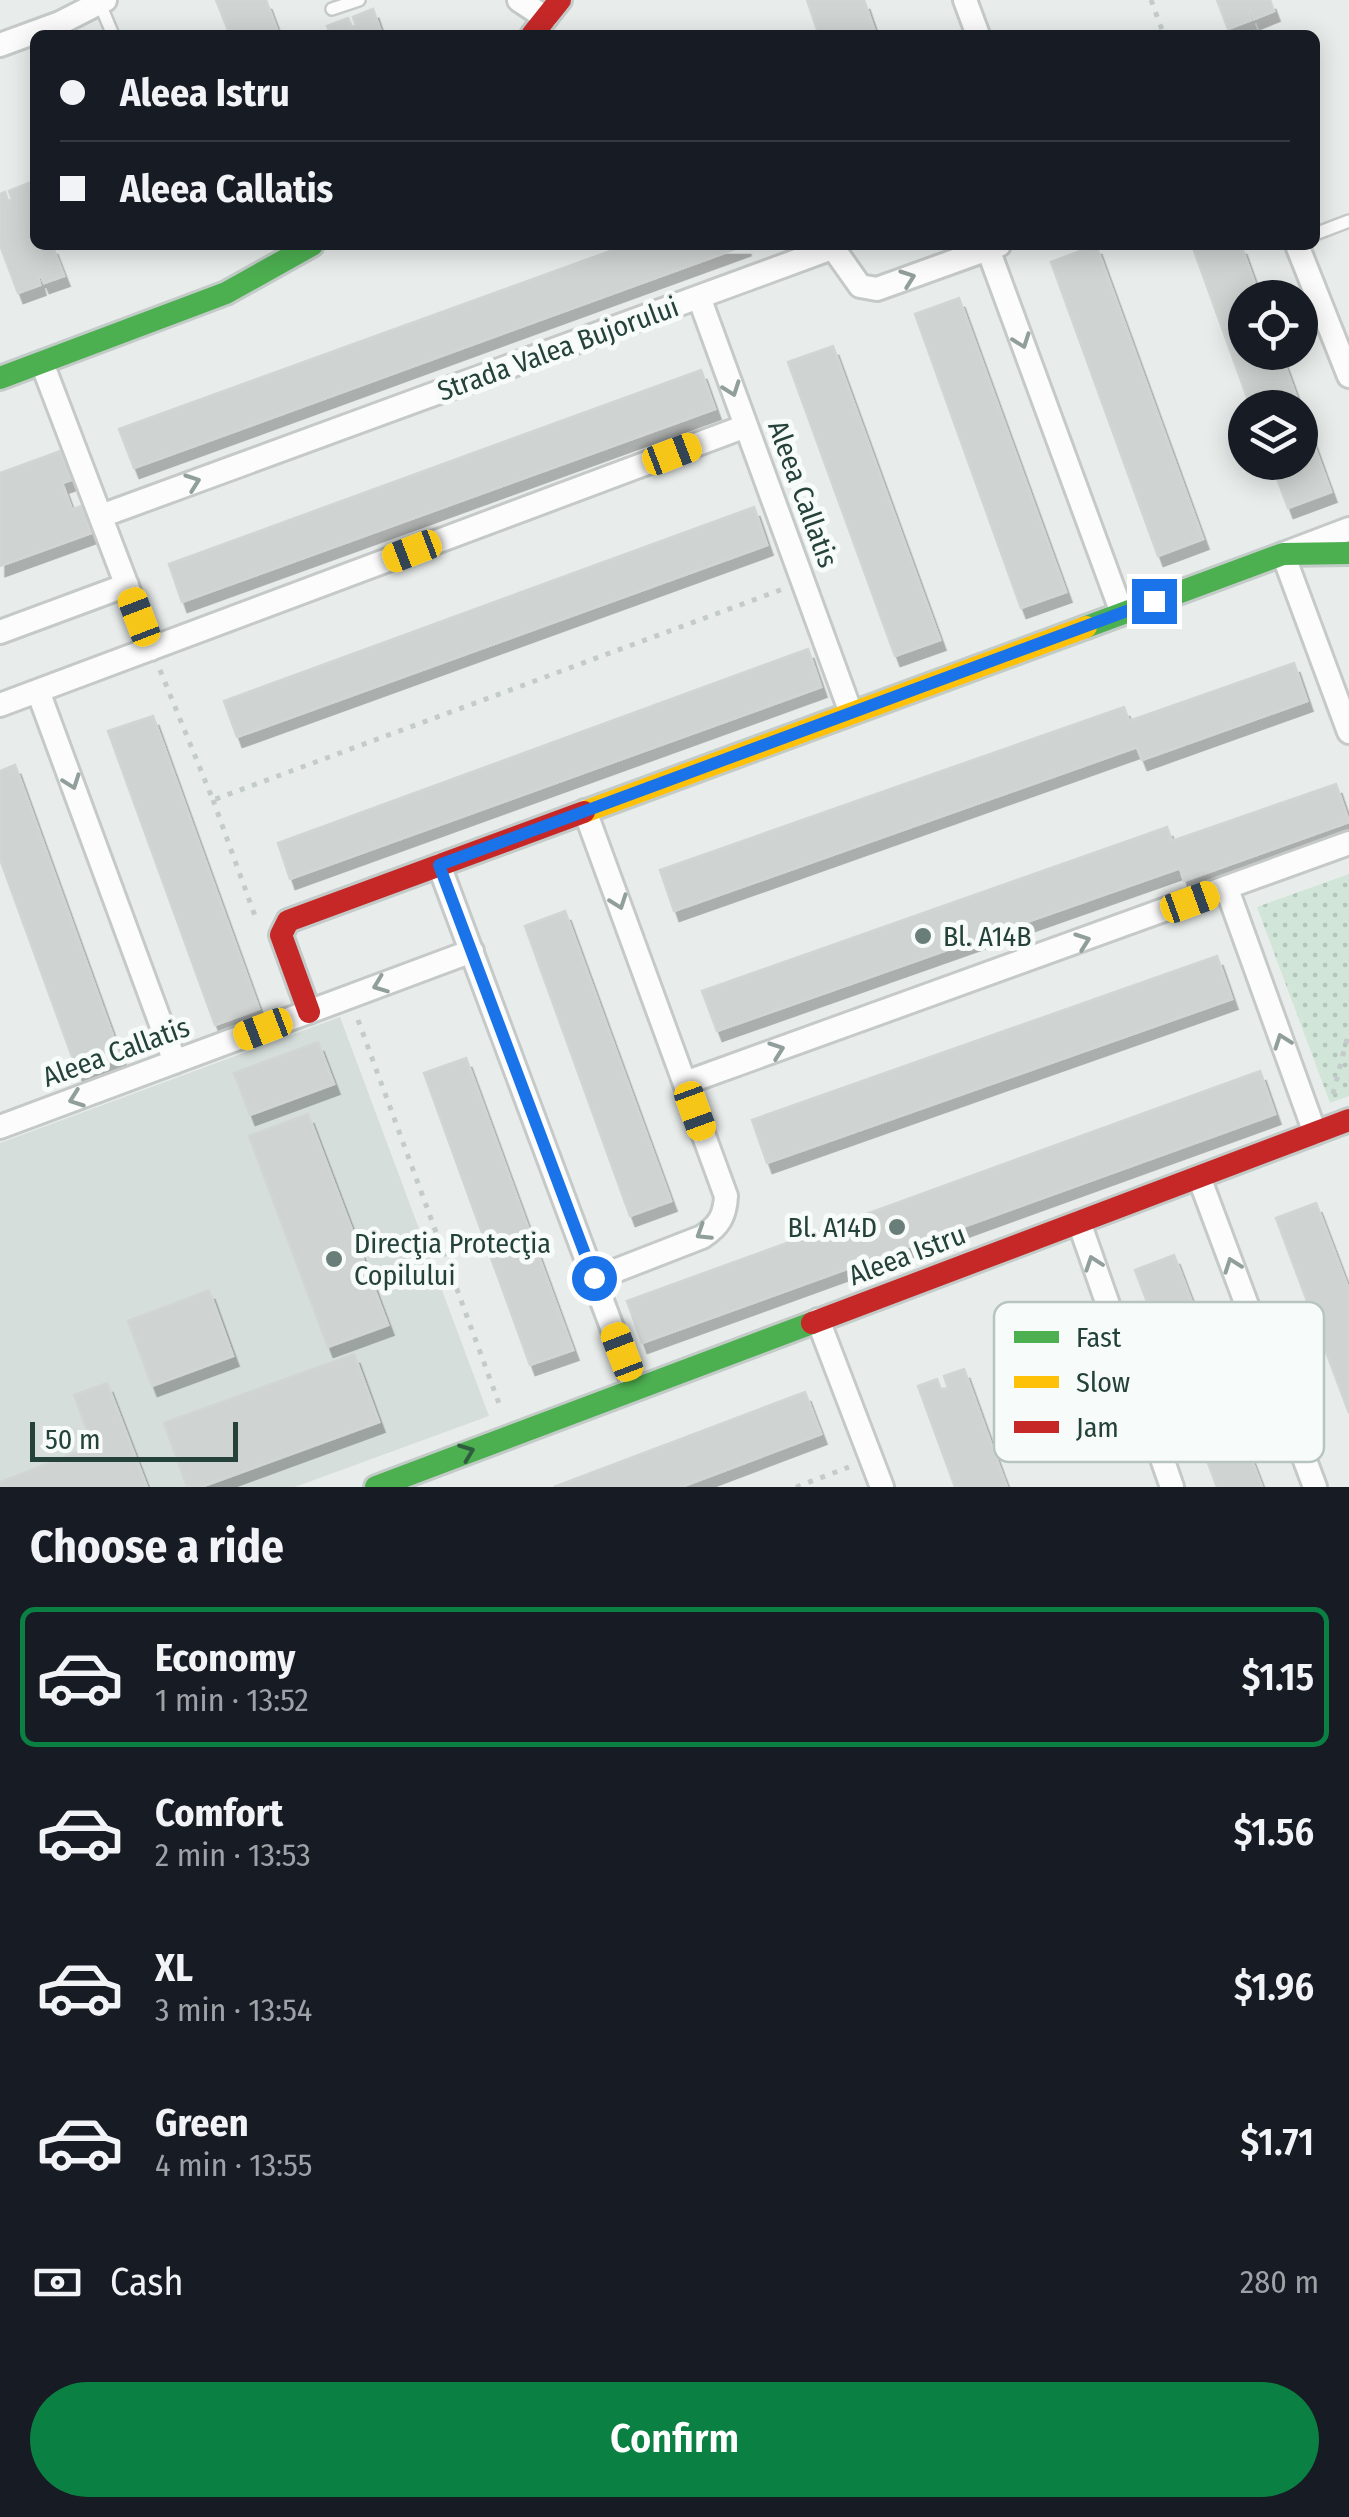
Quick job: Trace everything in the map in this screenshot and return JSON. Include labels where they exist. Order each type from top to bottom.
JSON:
[{"type":"street","points":[[520,0],[546,18]]},
{"type":"street","points":[[965,0],[976,30]]},
{"type":"street","points":[[41,30],[102,2]]},
{"type":"street","points":[[0,45],[30,34]]},
{"type":"street","points":[[0,378],[226,294],[303,250]]},
{"type":"street","name":"Strada Valea Bujorului","points":[[101,516],[821,250]]},
{"type":"street","name":"Strada Valea Bujorului","points":[[834,250],[860,286],[877,289],[986,250]]},
{"type":"street","points":[[995,250],[1122,613]]},
{"type":"street","points":[[1299,250],[1344,352],[1349,376]]},
{"type":"street","name":"Aleea Callatis","points":[[699,297],[851,712]]},
{"type":"street","points":[[42,363],[151,648]]},
{"type":"street","points":[[0,705],[746,426]]},
{"type":"street","points":[[309,1012],[282,935],[282,927],[288,921],[1349,529]]},
{"type":"street","points":[[1283,554],[1349,553]]},
{"type":"street","points":[[1283,554],[1349,732]]},
{"type":"street","points":[[0,632],[127,585]]},
{"type":"street","points":[[38,691],[175,1062]]},
{"type":"street","points":[[585,811],[726,1196],[725,1212],[715,1228],[702,1237],[594,1278]]},
{"type":"street","points":[[685,1083],[1349,843]]},
{"type":"street","points":[[439,865],[635,1388]]},
{"type":"street","points":[[1226,890],[1315,1133]]},
{"type":"street","name":"Aleea Callatis","points":[[0,1127],[472,951]]},
{"type":"street","name":"Aleea Istru","points":[[376,1487],[1349,1120]]},
{"type":"street","points":[[1200,1177],[1246,1302]]},
{"type":"street","points":[[1078,1222],[1106,1302]]},
{"type":"street","points":[[818,1320],[882,1487]]},
{"type":"street","points":[[1163,1462],[1172,1487]]},
{"type":"street","points":[[1306,1462],[1315,1487]]},
{"type":"lane","points":[[332,9],[359,0]]},
{"type":"lane","points":[[102,2],[111,30]]},
{"type":"lane","points":[[1320,232],[1349,221]]},
{"type":"path","points":[[1151,0],[1162,30]]},
{"type":"path","points":[[213,800],[803,582]]},
{"type":"path","points":[[151,648],[259,927]]},
{"type":"path","points":[[349,997],[511,1435]]},
{"type":"path","points":[[1315,1133],[1330,1103],[1349,1032]]},
{"type":"path","points":[[796,1487],[871,1458]]},
{"type":"shaded area","points":[[340,1017],[489,1416],[295,1487],[0,1487],[0,1143]]},
{"type":"green space","points":[[1349,874],[1349,1096],[1330,1103],[1257,907]]},
{"type":"building","points":[[216,0],[266,0],[277,30],[228,30]]},
{"type":"building","points":[[807,0],[864,0],[874,30],[817,30]]},
{"type":"building","points":[[1217,0],[1270,0],[1274,11],[1254,19],[1248,12],[1251,20],[1228,29]]},
{"type":"building","points":[[373,9],[380,30],[329,30],[327,26],[348,18],[352,27],[356,25],[353,17]]},
{"type":"building","points":[[29,183],[30,250],[54,250],[64,276],[44,283],[38,277],[40,285],[18,293],[0,245],[0,194],[5,192],[8,201],[12,199],[9,191]]},
{"type":"building","points":[[613,250],[732,250],[134,468],[119,429]]},
{"type":"building","points":[[1083,250],[1098,250],[1203,539],[1158,556],[1051,262]]},
{"type":"building","points":[[1194,250],[1243,250],[1254,280],[1228,280],[1228,344]]},
{"type":"building","points":[[959,298],[1066,592],[1021,608],[915,314]]},
{"type":"building","points":[[833,346],[940,640],[895,656],[788,362]]},
{"type":"building","points":[[701,370],[715,409],[182,602],[169,564]]},
{"type":"building","points":[[1237,370],[1287,370],[1294,390],[1244,390]]},
{"type":"building","points":[[60,451],[71,480],[62,483],[72,510],[81,506],[91,533],[0,566],[0,473]]},
{"type":"building","points":[[1318,456],[1331,492],[1288,508],[1278,480],[1318,480]]},
{"type":"building","points":[[754,507],[767,545],[237,737],[224,701]]},
{"type":"building","points":[[808,649],[821,687],[290,879],[278,843]]},
{"type":"building","points":[[1294,663],[1307,701],[1142,760],[1137,747],[674,911],[660,870],[1124,707],[1129,721]]},
{"type":"building","points":[[153,716],[259,1009],[215,1025],[108,731]]},
{"type":"building","points":[[15,765],[121,1058],[78,1073],[0,859],[0,771]]},
{"type":"building","name":"Bl. A14B","points":[[1336,784],[1349,822],[1184,881],[1180,868],[717,1031],[702,991],[1167,827],[1172,841]]},
{"type":"building","points":[[565,911],[671,1201],[630,1216],[525,926]]},
{"type":"building","points":[[1217,956],[1232,999],[767,1163],[752,1120]]},
{"type":"building","points":[[318,1042],[334,1084],[250,1115],[234,1073]]},
{"type":"building","points":[[466,1058],[573,1350],[530,1365],[424,1073]]},
{"type":"building","name":"Bl. A14D","points":[[1260,1071],[1275,1114],[642,1343],[627,1301]]},
{"type":"building","points":[[308,1114],[388,1325],[328,1347],[249,1136]]},
{"type":"building","points":[[1316,1203],[1349,1290],[1349,1413],[1324,1346],[1324,1302],[1307,1302],[1276,1218]]},
{"type":"building","points":[[1174,1255],[1192,1302],[1147,1302],[1135,1270]]},
{"type":"building","points":[[209,1290],[233,1356],[152,1386],[128,1321]]},
{"type":"building","points":[[354,1354],[379,1422],[201,1487],[187,1487],[164,1423]]},
{"type":"building","points":[[964,1369],[994,1451],[994,1462],[998,1462],[1007,1487],[955,1487],[918,1386],[937,1379],[941,1390],[948,1388],[944,1376]]},
{"type":"building","points":[[107,1383],[147,1487],[0,1487],[0,1482],[93,1446],[74,1395]]},
{"type":"building","points":[[805,1392],[821,1434],[681,1487],[554,1487]]},
{"type":"building","points":[[1208,1462],[1253,1462],[1262,1487],[1217,1487]]},
{"type":"traffic: fast","points":[[0,378],[226,293],[303,250]]},
{"type":"traffic: fast","points":[[1086,627],[1283,554],[1349,553]]},
{"type":"traffic: fast","points":[[376,1487],[812,1323]]},
{"type":"traffic: slow","points":[[584,812],[1086,627]]},
{"type":"traffic: jam","points":[[536,30],[560,0]]},
{"type":"traffic: jam","points":[[309,1012],[281,935],[288,921],[584,812]]},
{"type":"traffic: jam","points":[[812,1323],[1349,1120]]},
{"type":"place","name":"Bl. A14B","points":[[923,936]]},
{"type":"place","name":"Bl. A14D","points":[[897,1227]]},
{"type":"place","name":"Direcţia Protecţia Copilului","points":[[334,1259]]},
{"type":"route","points":[[594,1278],[439,865],[1154,601]]}]
